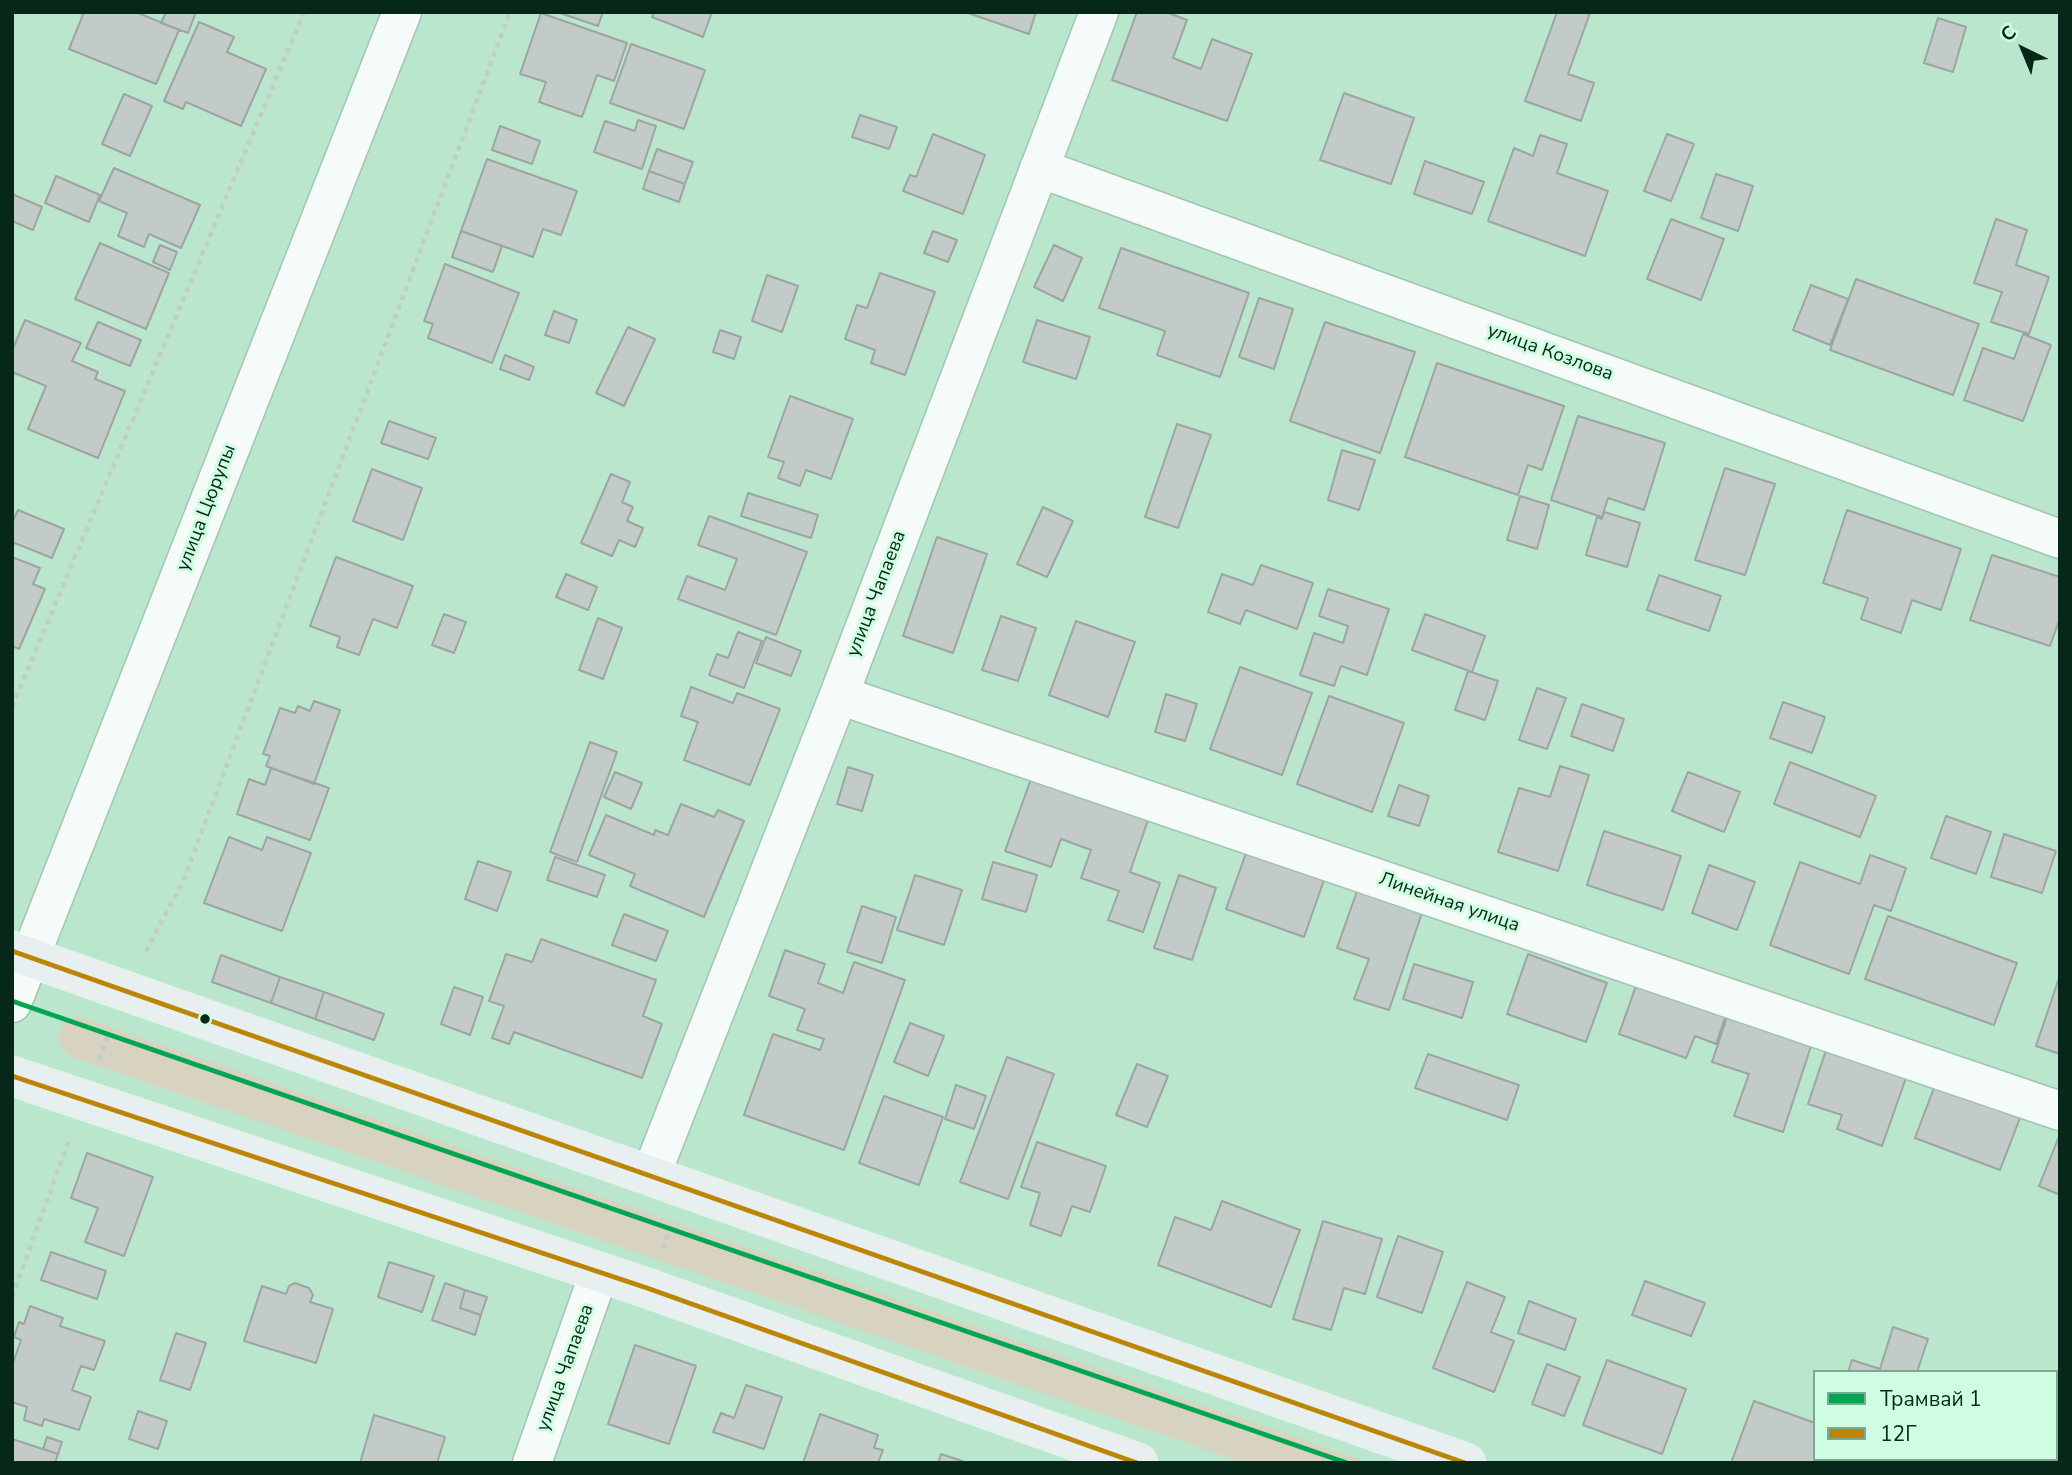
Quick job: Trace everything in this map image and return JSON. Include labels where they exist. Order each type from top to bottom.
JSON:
[{"type":"main road","points":[[21,954],[1465,1463]]},
{"type":"main road","points":[[12,1076],[647,1288],[1138,1463]]},
{"type":"street","name":"улица Цюрупы","points":[[12,1003],[21,954],[402,12]]},
{"type":"street","name":"улица Чапаева","points":[[668,1181],[839,695],[1099,12]]},
{"type":"street","name":"улица Козлова","points":[[1039,167],[2060,539]]},
{"type":"street","name":"Линейная улица","points":[[839,695],[2060,1111]]},
{"type":"street","name":"улица Чапаева","points":[[532,1463],[599,1273]]},
{"type":"path","points":[[12,707],[304,12]]},
{"type":"path","points":[[12,1297],[124,991],[184,879],[510,12]]},
{"type":"path","points":[[647,1288],[668,1181]]},
{"type":"shaded area","points":[[77,1016],[1370,1463],[1244,1463],[70,1056],[60,1045],[59,1033],[63,1023]]},
{"type":"building","points":[[84,12],[136,12],[179,30],[156,84],[69,49]]},
{"type":"building","points":[[166,12],[196,12],[188,33],[161,23]]},
{"type":"building","points":[[557,12],[603,12],[598,26]]},
{"type":"building","points":[[654,12],[712,12],[703,37],[652,17]]},
{"type":"building","points":[[965,12],[1036,12],[1029,34]]},
{"type":"building","points":[[1137,12],[1166,12],[1187,20],[1173,58],[1201,69],[1212,39],[1252,54],[1227,121],[1112,80]]},
{"type":"building","points":[[1557,12],[1590,13],[1568,74],[1594,83],[1581,121],[1525,101]]},
{"type":"building","points":[[541,13],[627,43],[614,81],[597,75],[582,117],[539,102],[546,82],[520,74]]},
{"type":"building","points":[[1938,18],[1966,27],[1953,72],[1924,63]]},
{"type":"building","points":[[199,22],[234,37],[227,52],[266,69],[241,126],[186,102],[183,109],[164,101]]},
{"type":"building","points":[[631,44],[705,70],[684,129],[610,103]]},
{"type":"building","points":[[1344,93],[1414,118],[1391,184],[1320,160]]},
{"type":"building","points":[[124,94],[152,106],[130,156],[102,144]]},
{"type":"building","points":[[860,115],[897,127],[889,149],[852,137]]},
{"type":"building","points":[[638,120],[656,126],[642,169],[594,152],[605,121],[635,131]]},
{"type":"building","points":[[500,126],[540,141],[532,164],[492,150]]},
{"type":"building","points":[[933,134],[985,155],[963,214],[903,191],[910,175],[916,177]]},
{"type":"building","points":[[1667,134],[1694,144],[1671,201],[1644,191]]},
{"type":"building","points":[[1540,135],[1567,144],[1557,173],[1608,191],[1585,256],[1488,221],[1514,148],[1533,156]]},
{"type":"building","points":[[657,149],[693,162],[685,184],[649,171]]},
{"type":"building","points":[[487,159],[577,191],[561,235],[543,229],[533,257],[461,231]]},
{"type":"building","points":[[1425,161],[1484,182],[1472,214],[1414,194]]},
{"type":"building","points":[[114,168],[200,205],[181,248],[149,234],[144,247],[118,236],[127,213],[99,201]]},
{"type":"building","points":[[649,171],[685,184],[679,202],[643,189]]},
{"type":"building","points":[[1716,174],[1753,186],[1738,231],[1701,218]]},
{"type":"building","points":[[56,176],[100,195],[89,222],[45,203]]},
{"type":"building","points":[[12,194],[42,207],[33,230],[12,221]]},
{"type":"building","points":[[1671,219],[1724,239],[1701,300],[1647,279]]},
{"type":"building","points":[[1996,219],[2027,230],[2016,265],[2049,277],[2029,334],[1991,322],[2002,292],[1974,283]]},
{"type":"building","points":[[461,231],[502,246],[493,272],[452,257]]},
{"type":"building","points":[[933,231],[957,240],[948,262],[924,253]]},
{"type":"building","points":[[100,243],[169,273],[146,329],[75,299]]},
{"type":"building","points":[[160,245],[177,252],[170,270],[153,262]]},
{"type":"building","points":[[1054,245],[1082,258],[1063,301],[1034,287]]},
{"type":"building","points":[[1121,248],[1249,293],[1220,377],[1157,355],[1165,331],[1099,308]]},
{"type":"building","points":[[445,264],[519,293],[492,363],[428,338],[433,324],[424,321]]},
{"type":"building","points":[[880,273],[935,292],[905,375],[871,363],[875,350],[845,339],[857,305],[867,308]]},
{"type":"building","points":[[767,275],[798,286],[782,332],[752,321]]},
{"type":"building","points":[[1856,279],[1979,324],[1953,395],[1830,350]]},
{"type":"building","points":[[1811,285],[1848,299],[1830,345],[1793,330]]},
{"type":"building","points":[[1259,298],[1293,309],[1274,369],[1239,357]]},
{"type":"building","points":[[554,311],[577,320],[569,343],[545,335]]},
{"type":"building","points":[[25,320],[81,343],[72,361],[98,372],[95,379],[125,391],[98,458],[28,429],[46,386],[12,372],[12,351]]},
{"type":"building","points":[[1037,320],[1090,337],[1076,379],[1023,362]]},
{"type":"building","points":[[98,322],[141,340],[130,366],[86,348]]},
{"type":"building","points":[[1325,322],[1415,352],[1380,453],[1290,421]]},
{"type":"building","points":[[628,327],[655,339],[624,406],[596,393]]},
{"type":"building","points":[[720,330],[741,337],[734,359],[713,352]]},
{"type":"building","points":[[2023,334],[2051,345],[2023,421],[1964,400],[1983,348],[2014,359]]},
{"type":"building","points":[[505,355],[534,367],[529,380],[500,369]]},
{"type":"building","points":[[1437,363],[1564,406],[1542,470],[1528,465],[1518,495],[1405,457]]},
{"type":"building","points":[[790,396],[853,419],[831,479],[806,470],[800,486],[778,478],[784,462],[768,457]]},
{"type":"building","points":[[1578,416],[1665,443],[1644,510],[1608,498],[1602,517],[1551,500]]},
{"type":"building","points":[[389,421],[436,438],[428,459],[381,443]]},
{"type":"building","points":[[1177,424],[1211,435],[1178,528],[1145,517]]},
{"type":"building","points":[[1342,450],[1375,460],[1359,510],[1328,500]]},
{"type":"building","points":[[1725,468],[1775,484],[1745,575],[1695,560]]},
{"type":"building","points":[[372,469],[422,488],[403,540],[353,521]]},
{"type":"building","points":[[611,474],[630,482],[622,502],[633,507],[627,521],[643,528],[635,547],[619,540],[612,556],[581,543]]},
{"type":"building","points":[[748,493],[818,515],[811,538],[741,516]]},
{"type":"building","points":[[1520,496],[1549,505],[1537,549],[1507,540]]},
{"type":"building","points":[[1043,507],[1073,521],[1047,577],[1017,564]]},
{"type":"building","points":[[18,510],[64,529],[52,558],[12,542],[12,523]]},
{"type":"building","points":[[1847,510],[1961,549],[1941,610],[1912,600],[1901,633],[1861,619],[1868,598],[1823,583]]},
{"type":"building","points":[[1604,512],[1640,523],[1627,567],[1586,555],[1597,517],[1602,519]]},
{"type":"building","points":[[709,516],[807,552],[776,635],[678,599],[687,576],[725,590],[737,559],[698,545]]},
{"type":"building","points":[[937,537],[987,554],[953,653],[903,636]]},
{"type":"building","points":[[1992,555],[2060,577],[2060,618],[2050,646],[1970,620]]},
{"type":"building","points":[[12,557],[40,568],[33,584],[45,589],[19,649],[12,646]]},
{"type":"building","points":[[336,557],[413,586],[397,628],[373,619],[359,655],[337,647],[340,637],[310,626]]},
{"type":"building","points":[[1261,565],[1313,583],[1297,629],[1246,610],[1240,624],[1208,612],[1222,574],[1253,585]]},
{"type":"building","points":[[566,574],[597,587],[588,610],[556,597]]},
{"type":"building","points":[[1659,575],[1721,596],[1709,631],[1647,610]]},
{"type":"building","points":[[1328,589],[1389,609],[1367,675],[1341,666],[1334,686],[1300,675],[1314,633],[1343,643],[1348,626],[1319,616]]},
{"type":"building","points":[[444,614],[466,622],[454,653],[432,645]]},
{"type":"building","points":[[1425,614],[1485,636],[1472,672],[1412,650]]},
{"type":"building","points":[[1001,616],[1036,628],[1018,681],[982,670]]},
{"type":"building","points":[[598,618],[622,628],[603,679],[579,670]]},
{"type":"building","points":[[1076,621],[1135,642],[1108,717],[1049,695]]},
{"type":"building","points":[[738,632],[762,641],[744,688],[709,675],[717,654],[728,658]]},
{"type":"building","points":[[766,637],[801,651],[791,676],[756,663]]},
{"type":"building","points":[[1240,667],[1312,693],[1282,775],[1210,749]]},
{"type":"building","points":[[1468,671],[1498,681],[1485,720],[1455,710]]},
{"type":"building","points":[[691,687],[733,703],[737,693],[780,709],[750,785],[684,760],[698,722],[681,716]]},
{"type":"building","points":[[1537,688],[1566,698],[1547,749],[1519,740]]},
{"type":"building","points":[[1166,694],[1197,704],[1185,741],[1155,732]]},
{"type":"building","points":[[1329,696],[1404,723],[1372,812],[1297,784]]},
{"type":"building","points":[[314,701],[340,710],[314,784],[266,766],[270,756],[263,754],[280,708],[295,713],[298,706],[310,711]]},
{"type":"building","points":[[1783,702],[1825,717],[1812,753],[1770,738]]},
{"type":"building","points":[[1582,704],[1624,719],[1613,751],[1571,736]]},
{"type":"building","points":[[590,742],[617,752],[577,862],[550,852]]},
{"type":"building","points":[[1790,762],[1876,796],[1860,837],[1774,804]]},
{"type":"building","points":[[1560,766],[1589,775],[1558,871],[1498,852],[1519,788],[1550,797]]},
{"type":"building","points":[[848,767],[873,775],[862,811],[837,804]]},
{"type":"building","points":[[271,768],[329,788],[310,840],[237,814],[249,779],[265,785]]},
{"type":"building","points":[[615,772],[642,783],[631,809],[604,797]]},
{"type":"building","points":[[1688,772],[1740,792],[1724,832],[1672,811]]},
{"type":"building","points":[[1031,779],[1148,820],[1130,872],[1160,883],[1143,932],[1108,920],[1119,891],[1081,878],[1091,850],[1061,839],[1051,867],[1005,851]]},
{"type":"building","points":[[1399,785],[1429,796],[1419,826],[1388,816]]},
{"type":"building","points":[[681,804],[714,817],[718,810],[744,821],[704,917],[630,886],[635,874],[589,855],[606,815],[654,835],[655,830],[668,835]]},
{"type":"building","points":[[1946,816],[1991,832],[1976,874],[1931,858]]},
{"type":"building","points":[[1604,831],[1681,856],[1663,910],[1587,885]]},
{"type":"building","points":[[2004,834],[2056,851],[2042,893],[1991,877]]},
{"type":"building","points":[[229,837],[262,850],[267,837],[311,853],[282,931],[204,903]]},
{"type":"building","points":[[1246,853],[1324,880],[1304,937],[1226,909]]},
{"type":"building","points":[[1870,855],[1906,868],[1891,911],[1874,905],[1849,974],[1770,945],[1800,862],[1860,884]]},
{"type":"building","points":[[555,857],[605,875],[597,897],[547,880]]},
{"type":"building","points":[[478,861],[511,872],[497,911],[465,899]]},
{"type":"building","points":[[993,862],[1037,875],[1026,912],[982,899]]},
{"type":"building","points":[[1709,865],[1755,882],[1737,930],[1692,913]]},
{"type":"building","points":[[915,875],[962,890],[944,945],[897,930]]},
{"type":"building","points":[[1179,875],[1216,888],[1192,960],[1154,948]]},
{"type":"building","points":[[1357,891],[1422,913],[1389,1010],[1354,999],[1369,959],[1337,948]]},
{"type":"building","points":[[862,906],[896,917],[882,963],[847,952]]},
{"type":"building","points":[[624,914],[668,931],[656,961],[612,945]]},
{"type":"building","points":[[1888,916],[2017,963],[1994,1025],[1865,979]]},
{"type":"building","points":[[541,939],[656,980],[643,1016],[662,1024],[642,1078],[514,1032],[509,1044],[492,1038],[504,1006],[489,1001],[506,954],[532,962]]},
{"type":"building","points":[[785,950],[825,964],[818,983],[843,993],[854,962],[905,980],[844,1150],[744,1115],[773,1034],[820,1050],[824,1039],[797,1030],[805,1009],[769,996]]},
{"type":"building","points":[[1528,954],[1607,983],[1586,1042],[1507,1014]]},
{"type":"building","points":[[221,955],[280,977],[271,1003],[212,982]]},
{"type":"building","points":[[1414,964],[1473,982],[1462,1018],[1403,999]]},
{"type":"building","points":[[280,977],[324,992],[315,1019],[271,1003]]},
{"type":"building","points":[[2060,978],[2060,1054],[2036,1046]]},
{"type":"building","points":[[1638,980],[1727,1012],[1716,1044],[1695,1036],[1686,1058],[1619,1034]]},
{"type":"building","points":[[454,987],[483,997],[470,1035],[441,1024]]},
{"type":"building","points":[[324,992],[384,1014],[374,1040],[315,1019]]},
{"type":"building","points":[[1728,1014],[1812,1043],[1783,1132],[1734,1116],[1749,1074],[1712,1062]]},
{"type":"building","points":[[910,1023],[944,1036],[928,1076],[894,1062]]},
{"type":"building","points":[[1827,1047],[1907,1075],[1882,1146],[1837,1129],[1842,1115],[1808,1104]]},
{"type":"building","points":[[1428,1054],[1519,1085],[1507,1120],[1415,1088]]},
{"type":"building","points":[[1007,1057],[1054,1074],[1008,1199],[960,1182]]},
{"type":"building","points":[[1137,1064],[1168,1076],[1147,1127],[1116,1115]]},
{"type":"building","points":[[956,1085],[986,1096],[974,1129],[945,1119]]},
{"type":"building","points":[[1935,1085],[2020,1118],[2000,1170],[1915,1138]]},
{"type":"building","points":[[884,1096],[943,1117],[919,1185],[859,1163]]},
{"type":"building","points":[[2060,1134],[2060,1195],[2039,1186]]},
{"type":"building","points":[[1037,1142],[1106,1166],[1090,1212],[1072,1206],[1061,1236],[1030,1225],[1040,1193],[1021,1187]]},
{"type":"building","points":[[87,1153],[153,1177],[124,1256],[85,1242],[98,1208],[71,1198]]},
{"type":"building","points":[[1222,1201],[1300,1230],[1271,1307],[1158,1265],[1175,1217],[1211,1230]]},
{"type":"building","points":[[1323,1221],[1382,1239],[1365,1294],[1344,1288],[1331,1330],[1293,1319]]},
{"type":"building","points":[[1398,1236],[1443,1252],[1422,1313],[1377,1297]]},
{"type":"building","points":[[51,1252],[106,1271],[97,1299],[41,1280]]},
{"type":"building","points":[[389,1262],[434,1276],[422,1312],[378,1297]]},
{"type":"building","points":[[1645,1281],[1705,1303],[1691,1336],[1632,1315]]},
{"type":"building","points":[[1467,1282],[1505,1297],[1491,1332],[1514,1341],[1494,1392],[1433,1368]]},
{"type":"building","points":[[295,1283],[309,1288],[313,1295],[310,1302],[333,1309],[316,1363],[244,1341],[262,1286],[286,1294],[289,1286]]},
{"type":"building","points":[[445,1283],[465,1290],[460,1308],[481,1315],[475,1335],[432,1320]]},
{"type":"building","points":[[465,1290],[487,1297],[481,1315],[460,1308]]},
{"type":"building","points":[[1529,1301],[1576,1319],[1565,1350],[1518,1333]]},
{"type":"building","points":[[30,1306],[63,1318],[60,1326],[105,1341],[94,1370],[81,1366],[72,1390],[91,1397],[79,1430],[44,1419],[42,1426],[24,1420],[27,1407],[12,1402],[12,1366],[21,1340],[14,1337],[19,1322],[24,1324]]},
{"type":"building","points":[[1893,1327],[1928,1339],[1918,1370],[1849,1370],[1852,1360],[1880,1369]]},
{"type":"building","points":[[176,1333],[206,1343],[190,1390],[160,1380]]},
{"type":"building","points":[[635,1345],[696,1366],[669,1444],[608,1424]]},
{"type":"building","points":[[1607,1360],[1686,1389],[1662,1454],[1583,1425]]},
{"type":"building","points":[[1547,1364],[1580,1377],[1564,1416],[1532,1404]]},
{"type":"building","points":[[746,1385],[782,1397],[764,1449],[713,1432],[721,1413],[734,1418]]},
{"type":"building","points":[[1754,1401],[1813,1422],[1813,1461],[1826,1461],[1825,1463],[1731,1463]]},
{"type":"building","points":[[138,1411],[167,1421],[158,1449],[129,1439]]},
{"type":"building","points":[[820,1414],[878,1435],[874,1448],[883,1450],[878,1463],[803,1463]]},
{"type":"building","points":[[374,1415],[445,1437],[437,1463],[360,1463]]},
{"type":"building","points":[[47,1437],[62,1442],[58,1454],[43,1449]]},
{"type":"building","points":[[12,1439],[58,1454],[55,1463],[12,1463]]},
{"type":"building","points":[[941,1454],[968,1463],[938,1463]]},
{"type":"building","points":[[1912,1461],[1916,1463],[1871,1463]]},
{"type":"tram line","name":"1","points":[[12,1001],[1347,1463]]},
{"type":"transit line","name":"12Г","points":[[12,951],[1465,1463]]},
{"type":"transit line","name":"12Г","points":[[12,1076],[647,1288],[1137,1463]]}]
